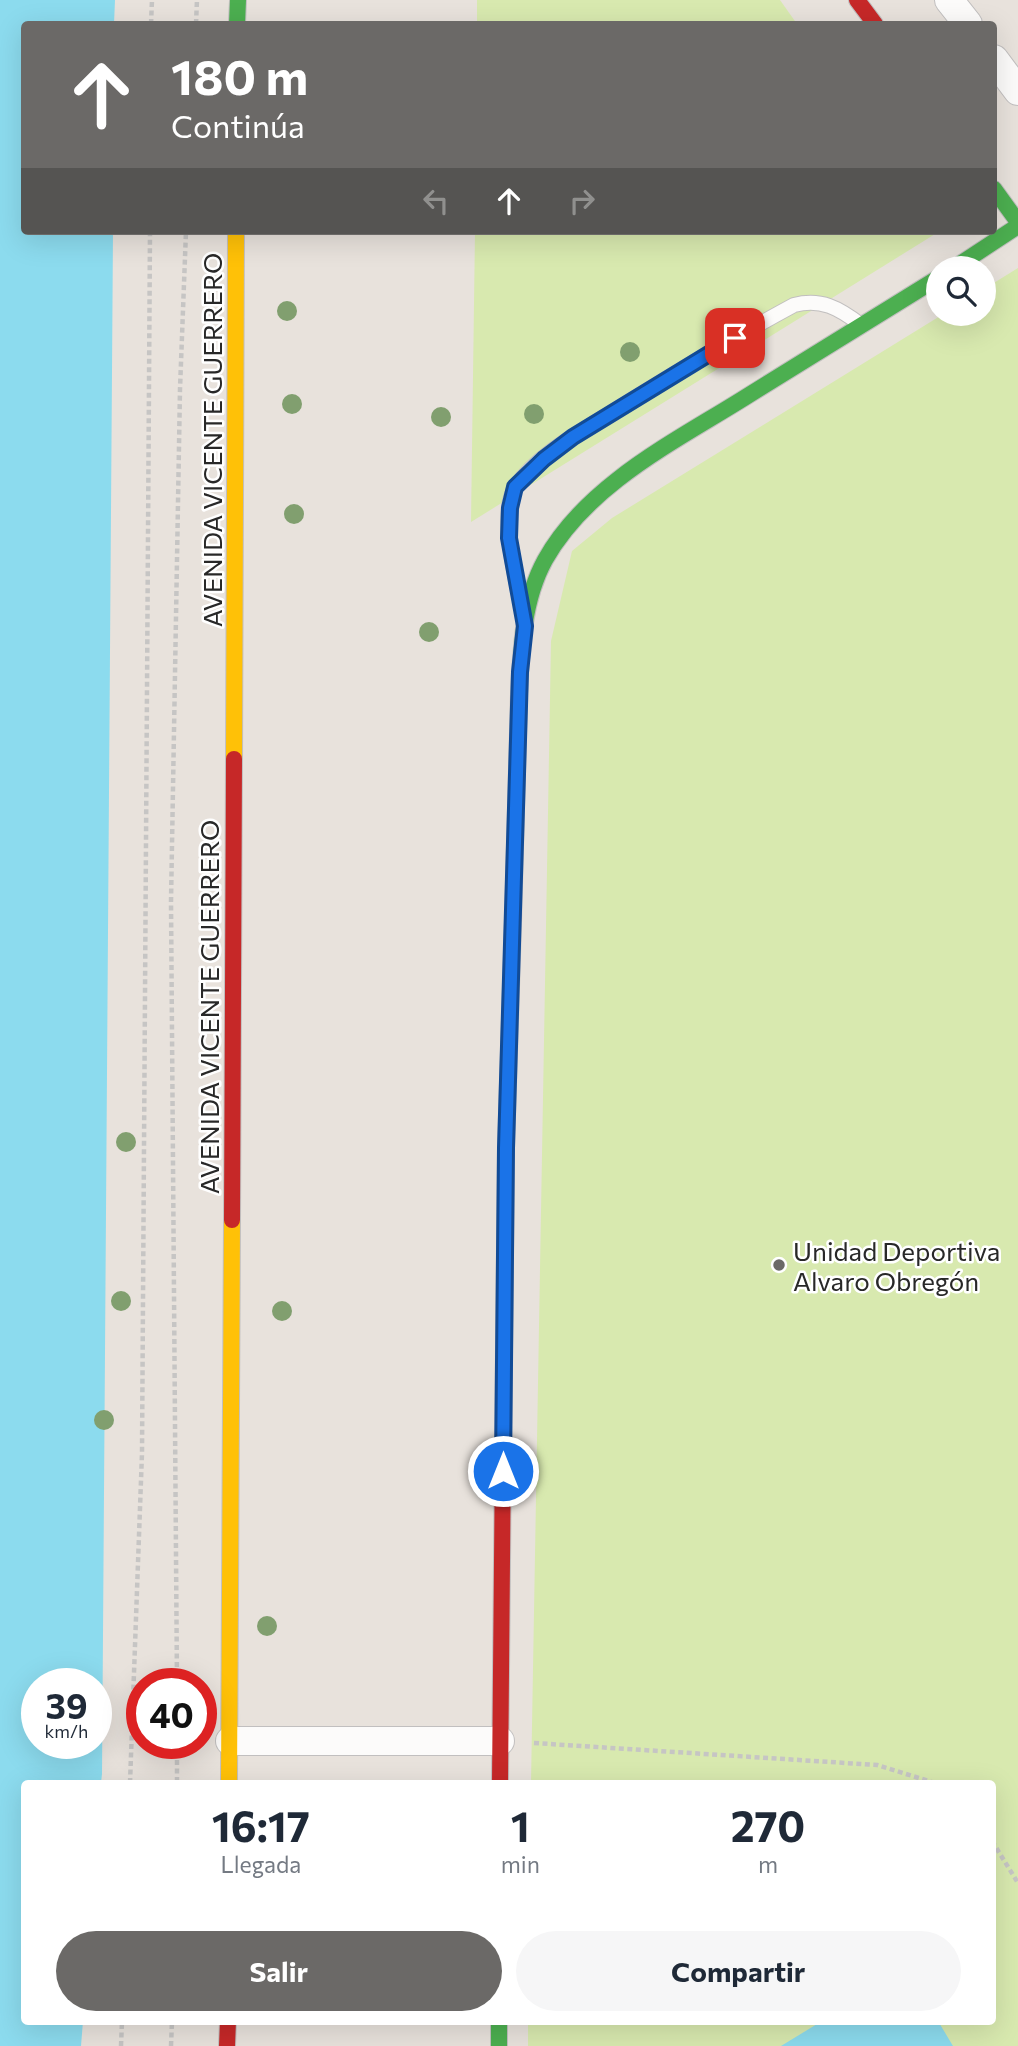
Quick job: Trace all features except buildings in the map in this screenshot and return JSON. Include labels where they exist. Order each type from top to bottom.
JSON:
[{"type":"street","points":[[237,21],[238,0]]},
{"type":"street","points":[[857,0],[873,21]]},
{"type":"street","points":[[949,0],[966,21]]},
{"type":"street","points":[[997,63],[1018,91]]},
{"type":"street","points":[[971,256],[1018,224],[997,193]]},
{"type":"street","name":"AVENIDA VICENTE GUERRERO","points":[[229,1780],[236,235]]},
{"type":"street","points":[[500,1780],[506,1148],[520,672],[525,626],[538,575],[560,539],[595,500],[639,464],[926,286]]},
{"type":"street","points":[[230,1741],[500,1741]]},
{"type":"street","points":[[227,2046],[228,2025]]},
{"type":"street","points":[[499,2025],[499,2046]]},
{"type":"lane","points":[[525,626],[509,538],[510,508],[515,487],[536,466],[573,437],[619,408],[794,305],[809,301],[833,305],[862,326]]},
{"type":"path","points":[[151,21],[152,0]]},
{"type":"path","points":[[196,21],[197,0]]},
{"type":"path","points":[[130,1780],[142,1453],[150,235]]},
{"type":"path","points":[[177,1668],[171,902],[179,403],[187,235]]},
{"type":"path","points":[[500,1741],[877,1765],[925,1780]]},
{"type":"path","points":[[177,1759],[177,1780]]},
{"type":"path","points":[[996,1847],[1018,1883]]},
{"type":"path","points":[[121,2046],[122,2025]]},
{"type":"path","points":[[171,2046],[172,2025]]},
{"type":"green space","points":[[477,0],[780,0],[795,21],[477,21]]},
{"type":"green space","points":[[475,235],[934,235],[471,522]]},
{"type":"green space","name":"Unidad Deportiva Alvaro Obregón","points":[[1018,268],[1018,2046],[528,2046],[528,2025],[996,2025],[996,1780],[531,1780],[551,641],[572,551],[612,518],[926,325],[996,326],[996,282]]},
{"type":"water","points":[[0,0],[115,0],[114,21],[21,21],[21,235],[113,235],[103,1668],[21,1668],[21,1759],[102,1759],[101,1780],[21,1780],[21,2025],[83,2025],[81,2046],[0,2046]]},
{"type":"water","points":[[815,2025],[940,2025],[953,2046],[781,2046]]},
{"type":"traffic: fast","points":[[237,21],[238,0]]},
{"type":"traffic: fast","points":[[997,193],[1018,222]]},
{"type":"traffic: fast","points":[[972,256],[1018,226]]},
{"type":"traffic: fast","points":[[519,694],[524,625],[532,591],[545,560],[563,533],[585,508],[636,466],[665,447],[926,285]]},
{"type":"traffic: fast","points":[[503,1450],[506,1148],[513,923]]},
{"type":"traffic: fast","points":[[499,2025],[499,2046]]},
{"type":"traffic: slow","points":[[234,759],[236,235]]},
{"type":"traffic: slow","points":[[229,1780],[232,1220]]},
{"type":"traffic: jam","points":[[857,0],[873,21]]},
{"type":"traffic: jam","points":[[513,923],[519,694]]},
{"type":"traffic: jam","points":[[232,1220],[234,759]]},
{"type":"traffic: jam","points":[[500,1780],[503,1450]]},
{"type":"traffic: jam","points":[[227,2046],[228,2025]]},
{"type":"place","name":"Unidad Deportiva Alvaro Obregón","points":[[779,1265]]},
{"type":"route","points":[[503,1471],[506,1148],[520,672],[525,626],[509,538],[510,508],[515,487],[544,459],[573,437],[735,338]]}]
